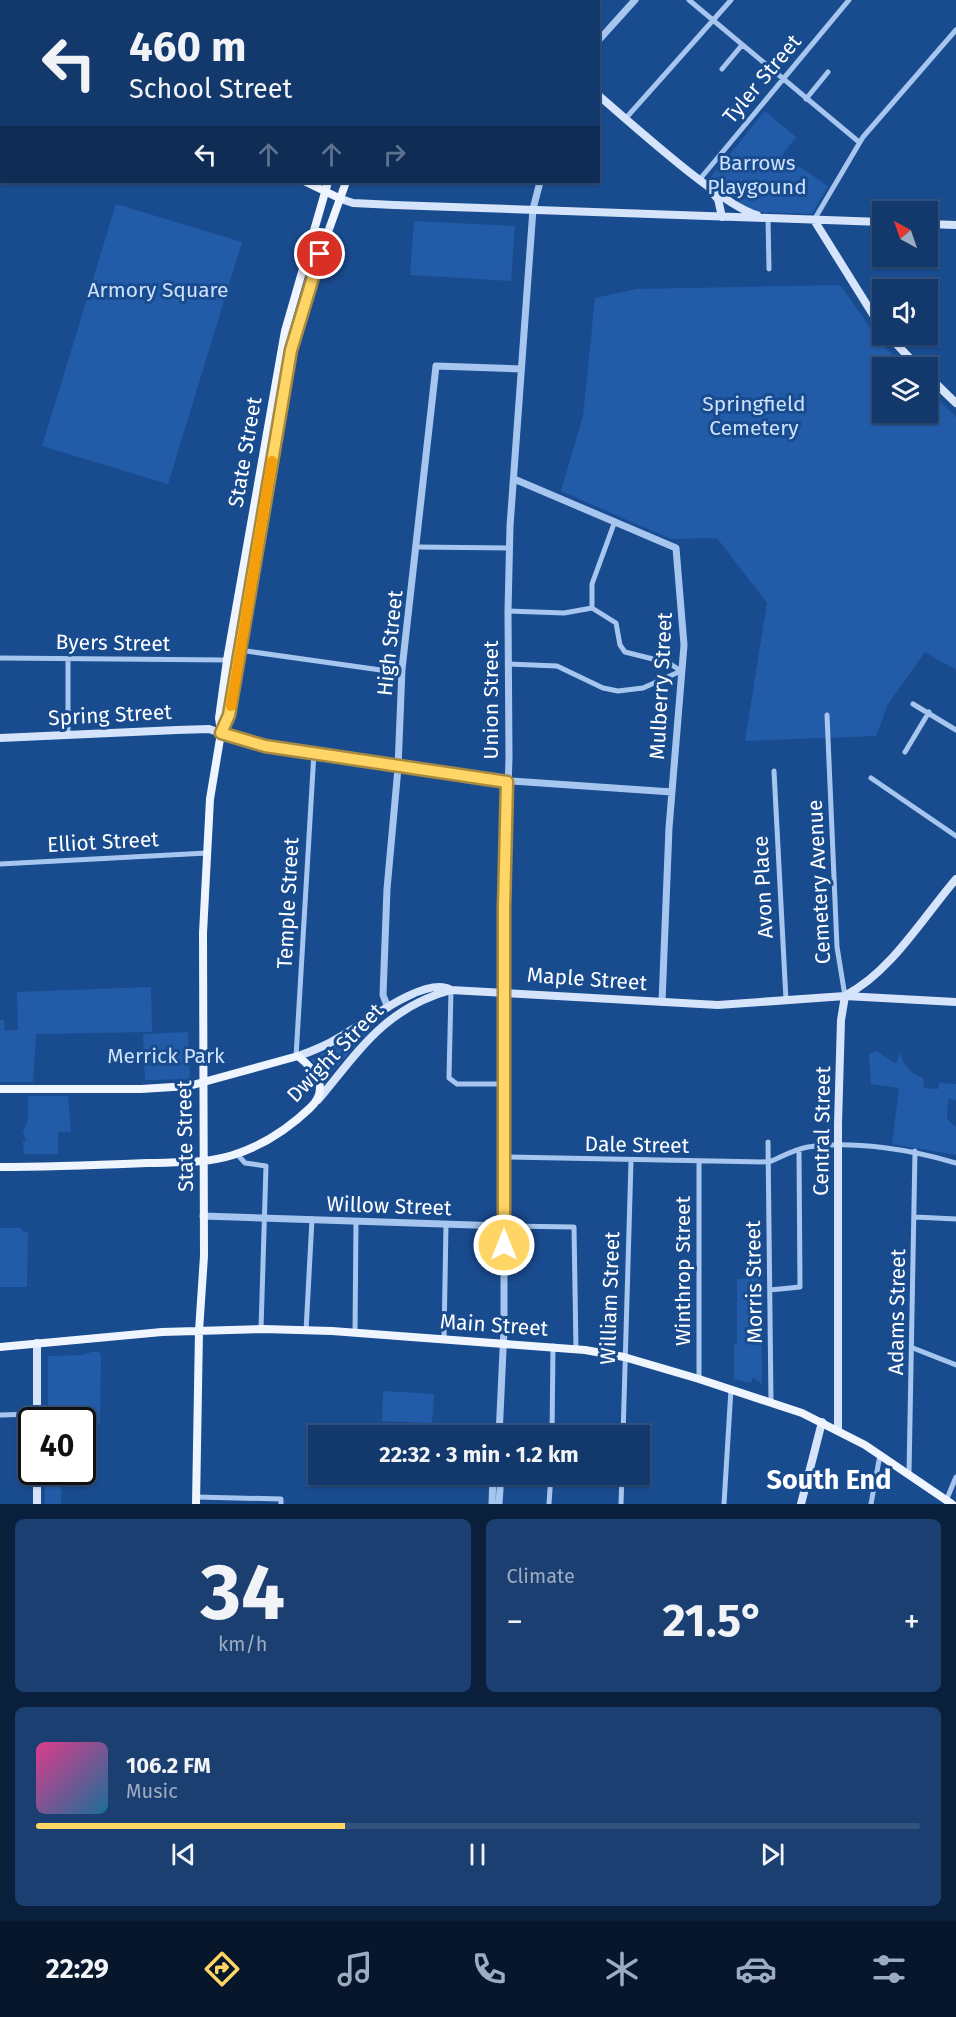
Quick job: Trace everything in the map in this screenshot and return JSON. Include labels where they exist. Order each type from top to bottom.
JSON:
[{"type":"main road","points":[[600,97],[700,179],[745,211],[768,218]]},
{"type":"main road","points":[[700,179],[718,199],[722,217]]},
{"type":"main road","name":"State Street","points":[[196,1500],[203,1216],[202,973],[210,799],[221,733],[229,715],[291,350],[306,298],[346,183]]},
{"type":"main road","points":[[326,185],[341,199],[361,203],[872,222]]},
{"type":"main road","name":"State Street","points":[[221,733],[219,718],[226,660],[276,379],[294,294],[326,185]]},
{"type":"main road","points":[[814,220],[872,312]]},
{"type":"main road","points":[[938,224],[956,225]]},
{"type":"main road","points":[[294,294],[306,298]]},
{"type":"main road","points":[[897,345],[909,357]]},
{"type":"main road","points":[[938,386],[956,403]]},
{"type":"main road","name":"Spring Street","points":[[0,738],[209,729],[221,733]]},
{"type":"main road","points":[[845,996],[863,987],[880,970],[956,879]]},
{"type":"main road","name":"Maple Street","points":[[0,1089],[141,1089],[202,1084],[297,1057],[334,1041],[388,1008],[428,988],[440,986],[451,990],[730,1005],[845,996],[956,1002]]},
{"type":"main road","name":"Dwight Street","points":[[0,1167],[203,1161],[237,1154],[273,1137],[317,1101],[361,1047],[384,1023],[410,1005],[451,990]]},
{"type":"main road","name":"Central Street","points":[[838,1430],[838,1146],[841,1020],[845,996]]},
{"type":"main road","points":[[297,1057],[319,1075],[321,1085],[317,1101]]},
{"type":"main road","name":"Main Street","points":[[0,1347],[199,1331],[261,1329],[576,1348],[624,1357],[699,1379],[771,1402],[822,1422],[880,1455],[948,1503]]},
{"type":"main road","points":[[37,1343],[37,1407]]},
{"type":"main road","points":[[801,1504],[822,1422]]},
{"type":"main road","points":[[37,1485],[37,1504]]},
{"type":"street","points":[[600,39],[635,0]]},
{"type":"street","points":[[689,0],[859,142]]},
{"type":"street","points":[[626,118],[731,0]]},
{"type":"street","name":"Tyler Street","points":[[700,179],[849,0]]},
{"type":"street","points":[[814,220],[859,142],[956,30]]},
{"type":"street","points":[[722,69],[742,45]]},
{"type":"street","points":[[806,99],[828,72]]},
{"type":"street","name":"Union Street","points":[[499,1425],[503,1343],[510,548],[533,209],[540,183]]},
{"type":"street","points":[[768,218],[769,269]]},
{"type":"street","name":"High Street","points":[[388,1008],[383,995],[386,898],[398,766],[402,673],[435,366],[521,369]]},
{"type":"street","name":"Mulberry Street","points":[[514,478],[676,548],[684,631],[672,792],[662,1002]]},
{"type":"street","points":[[592,608],[592,584],[615,521]]},
{"type":"street","points":[[417,547],[510,548]]},
{"type":"street","points":[[508,611],[564,613],[592,608],[616,623],[620,645],[625,652],[669,663],[681,671]]},
{"type":"street","points":[[240,650],[402,673]]},
{"type":"street","name":"Byers Street","points":[[0,658],[226,660]]},
{"type":"street","points":[[68,659],[68,736]]},
{"type":"street","points":[[508,663],[558,666],[603,688],[618,691],[643,688],[681,671]]},
{"type":"street","points":[[913,704],[956,730]]},
{"type":"street","points":[[905,752],[928,712]]},
{"type":"street","name":"Cemetery Avenue","points":[[827,715],[837,947],[845,996]]},
{"type":"street","points":[[221,733],[265,746],[507,782],[672,792]]},
{"type":"street","name":"Temple Street","points":[[297,1057],[314,752]]},
{"type":"street","name":"Avon Place","points":[[774,771],[786,1000]]},
{"type":"street","points":[[871,778],[956,836]]},
{"type":"street","name":"Elliot Street","points":[[0,864],[207,853]]},
{"type":"street","points":[[451,990],[449,1078],[457,1084],[505,1084]]},
{"type":"street","name":"Morris Street","points":[[768,1142],[771,1402]]},
{"type":"street","points":[[769,1162],[799,1150],[838,1146],[915,1151],[956,1162]]},
{"type":"street","points":[[770,1290],[800,1287],[799,1150]]},
{"type":"street","name":"Adams Street","points":[[909,1474],[915,1151]]},
{"type":"street","points":[[237,1154],[245,1162],[266,1166],[261,1329]]},
{"type":"street","name":"Dale Street","points":[[505,1157],[699,1163],[769,1162]]},
{"type":"street","name":"William Street","points":[[623,1425],[631,1161]]},
{"type":"street","name":"Winthrop Street","points":[[699,1163],[699,1379]]},
{"type":"street","name":"Willow Street","points":[[203,1216],[443,1225],[574,1227],[576,1348]]},
{"type":"street","points":[[915,1217],[956,1219]]},
{"type":"street","points":[[306,1330],[312,1219]]},
{"type":"street","points":[[355,1333],[356,1222]]},
{"type":"street","points":[[443,1225],[444,1339]]},
{"type":"street","points":[[552,1425],[553,1346]]},
{"type":"street","points":[[913,1348],[956,1365]]},
{"type":"street","points":[[724,1504],[731,1389]]},
{"type":"street","points":[[0,1415],[18,1416]]},
{"type":"street","points":[[871,1504],[880,1455]]},
{"type":"street","points":[[948,1503],[956,1477]]},
{"type":"street","points":[[492,1504],[493,1485]]},
{"type":"street","points":[[499,1504],[500,1485]]},
{"type":"street","points":[[549,1504],[550,1485]]},
{"type":"street","points":[[621,1504],[622,1485]]},
{"type":"street","points":[[196,1500],[281,1502]]},
{"type":"green space","name":"Barrows Playgound","points":[[765,111],[796,137],[782,155],[828,186],[812,214],[758,212],[747,208],[710,178]]},
{"type":"green space","name":"Armory Square","points":[[116,204],[242,242],[168,484],[42,446]]},
{"type":"green space","points":[[414,221],[515,226],[511,281],[410,275]]},
{"type":"green space","name":"Springfield Cemetery","points":[[840,285],[872,330],[872,345],[882,345],[895,357],[872,357],[872,423],[938,423],[938,399],[956,417],[956,670],[925,652],[888,704],[876,736],[745,741],[767,603],[717,538],[671,539],[561,491],[583,416],[595,298],[637,289]]},
{"type":"green space","points":[[151,987],[152,1032],[36,1034],[33,1082],[0,1082],[0,1020],[4,1020],[5,1031],[18,1030],[17,992]]},
{"type":"green space","points":[[383,1016],[324,1081],[321,1071],[311,1060]]},
{"type":"green space","name":"Merrick Park","points":[[188,1032],[190,1079],[145,1080],[143,1034]]},
{"type":"green space","points":[[876,1051],[896,1064],[900,1052],[908,1068],[923,1078],[924,1088],[938,1089],[939,1083],[956,1084],[956,1100],[948,1099],[947,1119],[956,1127],[956,1155],[892,1144],[899,1088],[871,1084],[869,1054]]},
{"type":"green space","points":[[28,1096],[68,1096],[71,1132],[58,1132],[58,1154],[24,1154],[23,1141],[26,1141],[23,1132],[28,1119]]},
{"type":"green space","points":[[0,1228],[21,1228],[21,1231],[28,1232],[27,1287],[0,1287]]},
{"type":"green space","points":[[761,1278],[762,1384],[753,1377],[751,1383],[734,1379],[734,1344],[737,1343],[737,1279]]},
{"type":"green space","points":[[99,1352],[101,1355],[100,1423],[96,1426],[96,1407],[48,1407],[48,1356]]},
{"type":"green space","points":[[383,1391],[434,1394],[432,1423],[382,1421]]},
{"type":"green space","points":[[45,1485],[62,1485],[61,1504],[45,1504]]},
{"type":"slow traffic","points":[[231,706],[272,461]]},
{"type":"district","name":"South End","points":[[829,1480]]},
{"type":"route","points":[[320,254],[291,350],[229,715],[221,733],[265,746],[507,782],[504,908],[504,1245]]}]
